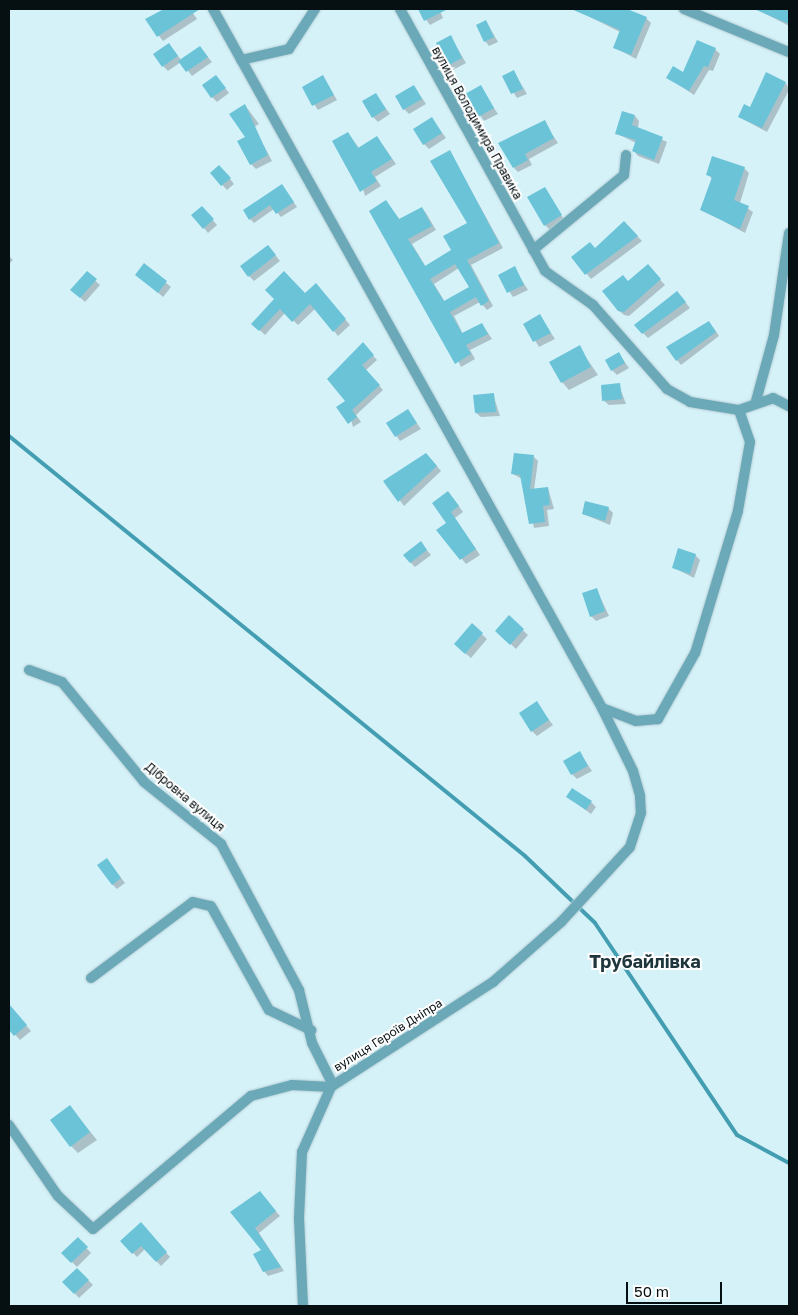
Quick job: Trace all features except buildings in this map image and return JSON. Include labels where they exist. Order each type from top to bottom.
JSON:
[{"type":"street","name":"вулиця Героїв Дніпра","points":[[213,9],[602,708],[633,771],[641,813],[630,847],[607,877],[561,922],[493,982],[332,1086],[302,1152],[298,1218],[303,1306]]},
{"type":"street","points":[[241,60],[288,49],[315,9]]},
{"type":"street","name":"вулиця Володимира Правика","points":[[400,9],[545,271],[593,305],[668,389],[690,402],[727,410],[739,410]]},
{"type":"street","points":[[684,9],[789,52]]},
{"type":"street","points":[[533,250],[624,175],[626,156]]},
{"type":"street","points":[[756,401],[774,335],[789,233]]},
{"type":"street","points":[[602,708],[636,721],[658,719],[695,653],[738,511],[750,442],[739,410],[756,401],[773,398],[789,406]]},
{"type":"street","name":"Дібровна вулиця","points":[[29,670],[62,682],[144,782],[221,844],[299,990],[311,1030],[312,1043],[332,1086]]},
{"type":"street","points":[[91,978],[193,902],[211,906],[269,1010],[311,1030]]},
{"type":"street","points":[[9,1125],[58,1196],[93,1229],[251,1096],[292,1085],[332,1086]]},
{"type":"waterway","points":[[9,436],[525,856],[595,923],[737,1135],[789,1163]]},
{"type":"district","name":"Трубайлівка","points":[[645,961]]}]
